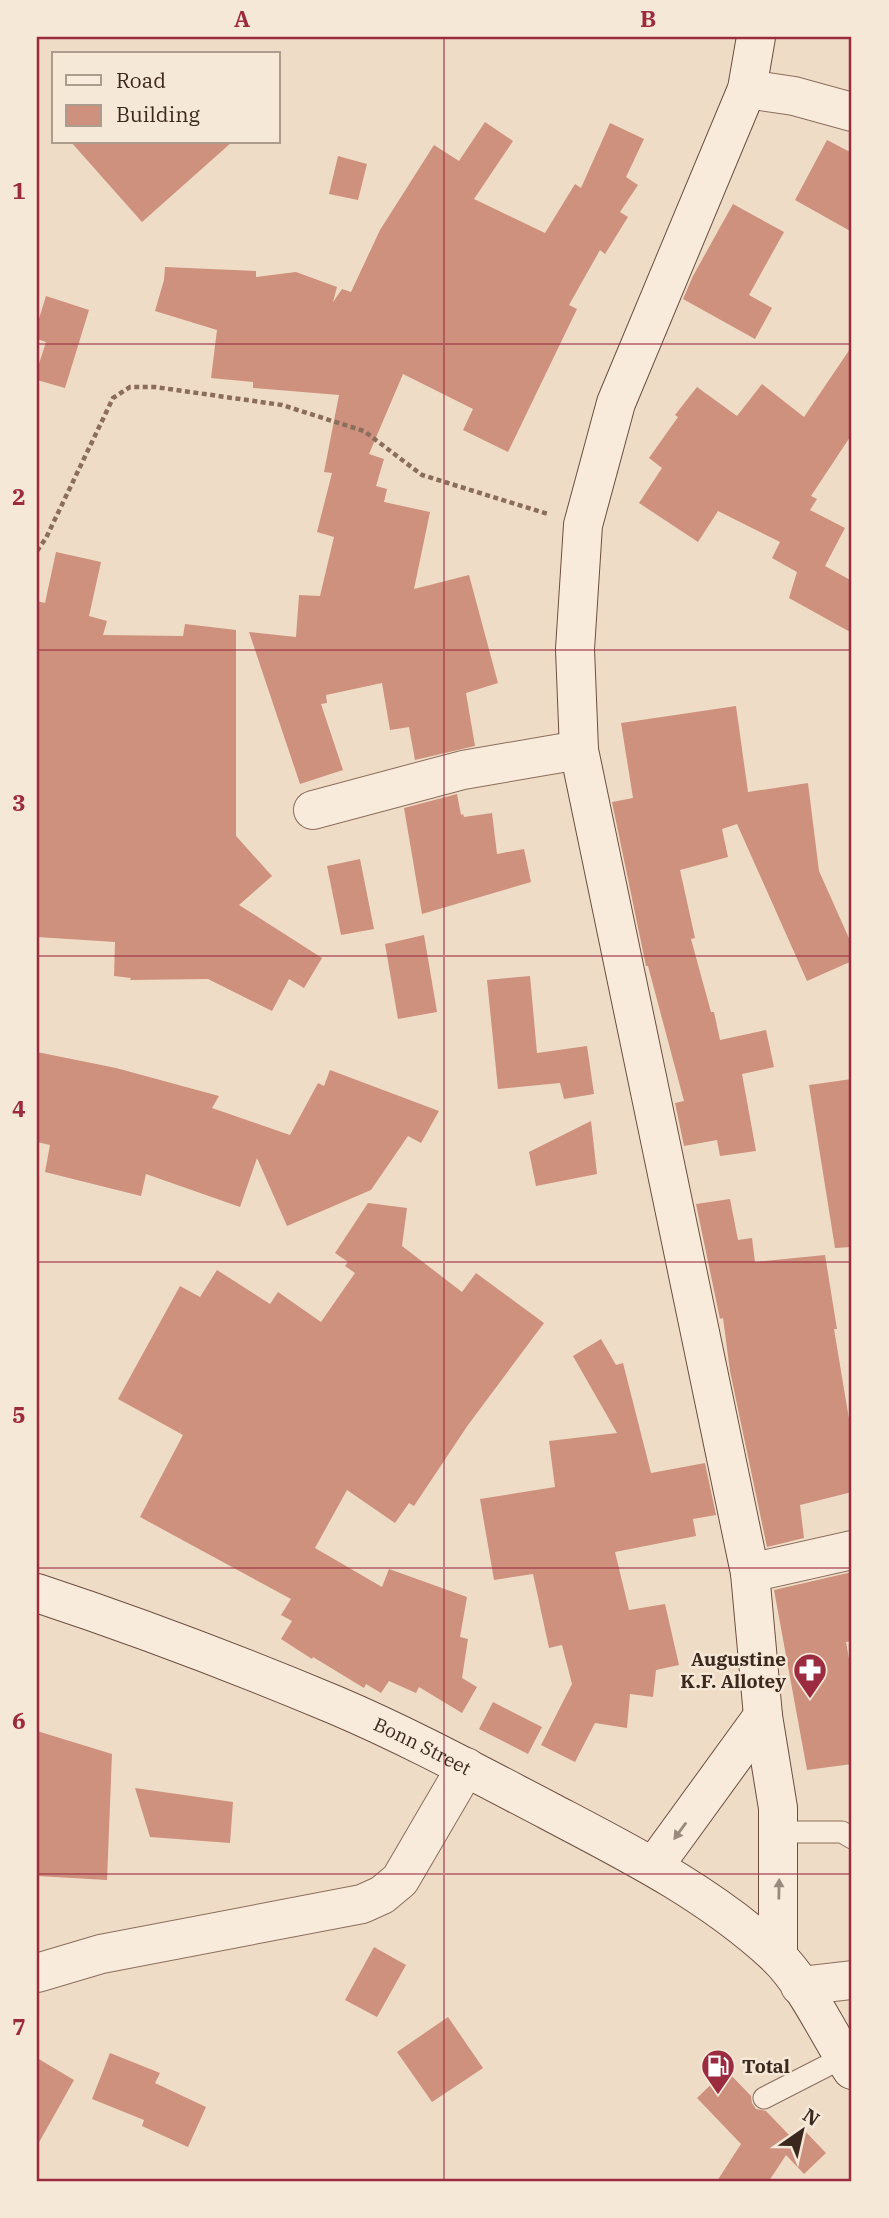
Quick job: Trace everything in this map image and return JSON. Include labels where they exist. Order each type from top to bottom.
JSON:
[{"type":"street","points":[[756,41],[747,89],[616,402],[583,525],[575,649],[579,750],[750,1573],[763,1716],[778,1820],[789,1971],[848,2064]]},
{"type":"street","points":[[747,89],[794,96],[852,112]]},
{"type":"street","points":[[313,810],[463,770],[579,750]]},
{"type":"street","points":[[750,1573],[852,1550]]},
{"type":"street","name":"Bonn Street","points":[[37,1593],[324,1701],[466,1767],[654,1866],[714,1905],[789,1971]]},
{"type":"street","points":[[654,1866],[763,1716]]},
{"type":"street","points":[[37,1973],[101,1954],[362,1904],[383,1895],[400,1880],[466,1767]]},
{"type":"street","points":[[711,1788],[749,1794],[778,1820]]},
{"type":"street","points":[[789,1971],[852,1980]]},
{"type":"lane","points":[[778,1820],[842,1832],[852,1838]]},
{"type":"lane","points":[[764,2098],[848,2064]]},
{"type":"path","points":[[37,551],[46,538],[113,398],[130,387],[155,387],[282,405],[323,417],[364,431],[422,475],[583,525]]},
{"type":"building","points":[[485,122],[513,141],[474,199],[545,233],[575,184],[581,188],[610,123],[644,139],[626,177],[638,185],[620,212],[628,217],[605,254],[600,250],[569,305],[577,309],[508,452],[463,430],[473,409],[403,374],[369,454],[384,459],[376,486],[387,489],[384,502],[430,512],[414,589],[469,575],[498,683],[466,693],[475,746],[415,760],[409,727],[390,730],[382,683],[326,695],[327,703],[321,704],[343,770],[300,784],[249,632],[296,637],[299,595],[320,596],[334,537],[317,532],[332,473],[324,472],[339,395],[253,388],[253,382],[211,378],[217,330],[155,311],[165,267],[256,271],[256,277],[296,272],[337,287],[333,302],[342,289],[351,292],[380,230],[434,145],[459,161]]},
{"type":"building","points":[[827,140],[852,153],[852,232],[795,200]]},
{"type":"building","points":[[73,144],[230,144],[142,222]]},
{"type":"building","points":[[338,156],[367,164],[358,200],[329,194]]},
{"type":"building","points":[[733,204],[784,232],[749,295],[772,308],[755,339],[683,299]]},
{"type":"building","points":[[46,296],[89,310],[65,388],[37,380],[37,370],[46,342],[37,339],[37,325]]},
{"type":"building","points":[[852,346],[852,434],[811,496],[817,499],[810,510],[845,528],[825,566],[852,581],[852,633],[789,598],[797,572],[772,558],[780,542],[718,511],[698,542],[639,503],[662,468],[649,458],[678,417],[675,415],[697,387],[737,416],[762,384],[804,417]]},
{"type":"building","points":[[56,552],[101,562],[89,616],[107,621],[103,635],[183,636],[185,624],[236,630],[236,836],[272,876],[239,905],[322,958],[304,988],[289,979],[272,1011],[208,979],[130,980],[131,978],[114,976],[115,942],[37,937],[37,601],[45,603]]},
{"type":"building","points":[[736,706],[748,792],[808,783],[819,871],[852,945],[852,961],[807,981],[737,824],[722,829],[728,857],[680,870],[695,938],[691,939],[720,1040],[766,1030],[774,1067],[742,1074],[756,1151],[720,1156],[717,1140],[684,1146],[675,1103],[684,1101],[646,966],[612,802],[633,798],[621,723]]},
{"type":"building","points":[[457,794],[461,815],[464,817],[492,813],[497,854],[524,849],[531,882],[422,914],[404,808]]},
{"type":"building","points":[[360,859],[374,929],[341,935],[327,866]]},
{"type":"building","points":[[424,935],[437,1012],[398,1019],[385,944]]},
{"type":"building","points":[[530,976],[537,1053],[587,1046],[594,1094],[564,1099],[560,1083],[498,1089],[487,980]]},
{"type":"building","points":[[37,1052],[116,1068],[219,1096],[212,1108],[290,1135],[318,1083],[324,1086],[330,1070],[439,1111],[421,1143],[408,1136],[371,1190],[287,1226],[257,1158],[240,1207],[146,1174],[141,1196],[45,1172],[50,1145],[37,1142]]},
{"type":"building","points":[[852,1079],[852,1247],[835,1248],[809,1085]]},
{"type":"building","points":[[591,1121],[597,1174],[536,1186],[529,1152]]},
{"type":"building","points":[[730,1199],[738,1240],[752,1238],[755,1262],[825,1255],[852,1437],[852,1492],[800,1505],[804,1538],[767,1547],[730,1371],[723,1318],[720,1319],[696,1204]]},
{"type":"building","points":[[368,1203],[407,1208],[402,1246],[462,1292],[476,1273],[544,1323],[468,1425],[414,1506],[409,1503],[395,1523],[347,1490],[315,1548],[382,1587],[389,1569],[467,1597],[460,1637],[468,1639],[462,1678],[477,1687],[462,1713],[419,1687],[416,1693],[389,1681],[381,1693],[366,1684],[364,1688],[313,1657],[312,1659],[281,1639],[292,1621],[281,1615],[291,1599],[140,1517],[183,1435],[118,1399],[180,1286],[200,1297],[217,1270],[270,1304],[278,1292],[321,1322],[355,1273],[345,1266],[348,1262],[335,1253]]},
{"type":"building","points":[[601,1339],[616,1365],[623,1363],[651,1473],[705,1463],[716,1515],[693,1519],[696,1536],[615,1552],[629,1610],[665,1604],[679,1665],[656,1670],[653,1697],[630,1694],[627,1728],[595,1723],[575,1762],[541,1745],[572,1684],[562,1645],[549,1648],[533,1574],[494,1580],[480,1499],[555,1487],[549,1441],[617,1433],[573,1356]]},
{"type":"building","points":[[852,1572],[852,1641],[846,1642],[852,1676],[852,1764],[807,1770],[774,1590]]},
{"type":"building","points":[[493,1702],[542,1727],[528,1754],[479,1729]]},
{"type":"building","points":[[37,1731],[112,1754],[107,1880],[37,1876]]},
{"type":"building","points":[[135,1788],[233,1802],[230,1843],[150,1837]]},
{"type":"building","points":[[374,1947],[406,1965],[377,2017],[345,2000]]},
{"type":"building","points":[[448,2017],[483,2068],[432,2102],[397,2052]]},
{"type":"building","points":[[110,2053],[160,2073],[155,2083],[206,2107],[188,2147],[142,2126],[144,2120],[92,2099]]},
{"type":"building","points":[[37,2058],[74,2080],[37,2146]]},
{"type":"building","points":[[726,2070],[751,2096],[756,2109],[766,2111],[792,2138],[802,2128],[826,2153],[804,2174],[786,2155],[769,2181],[717,2181],[741,2144],[697,2098]]},
{"type":"place","name":"Augustine K.F. Allotey","points":[[810,1700]]},
{"type":"place","name":"Total","points":[[718,2096]]}]
